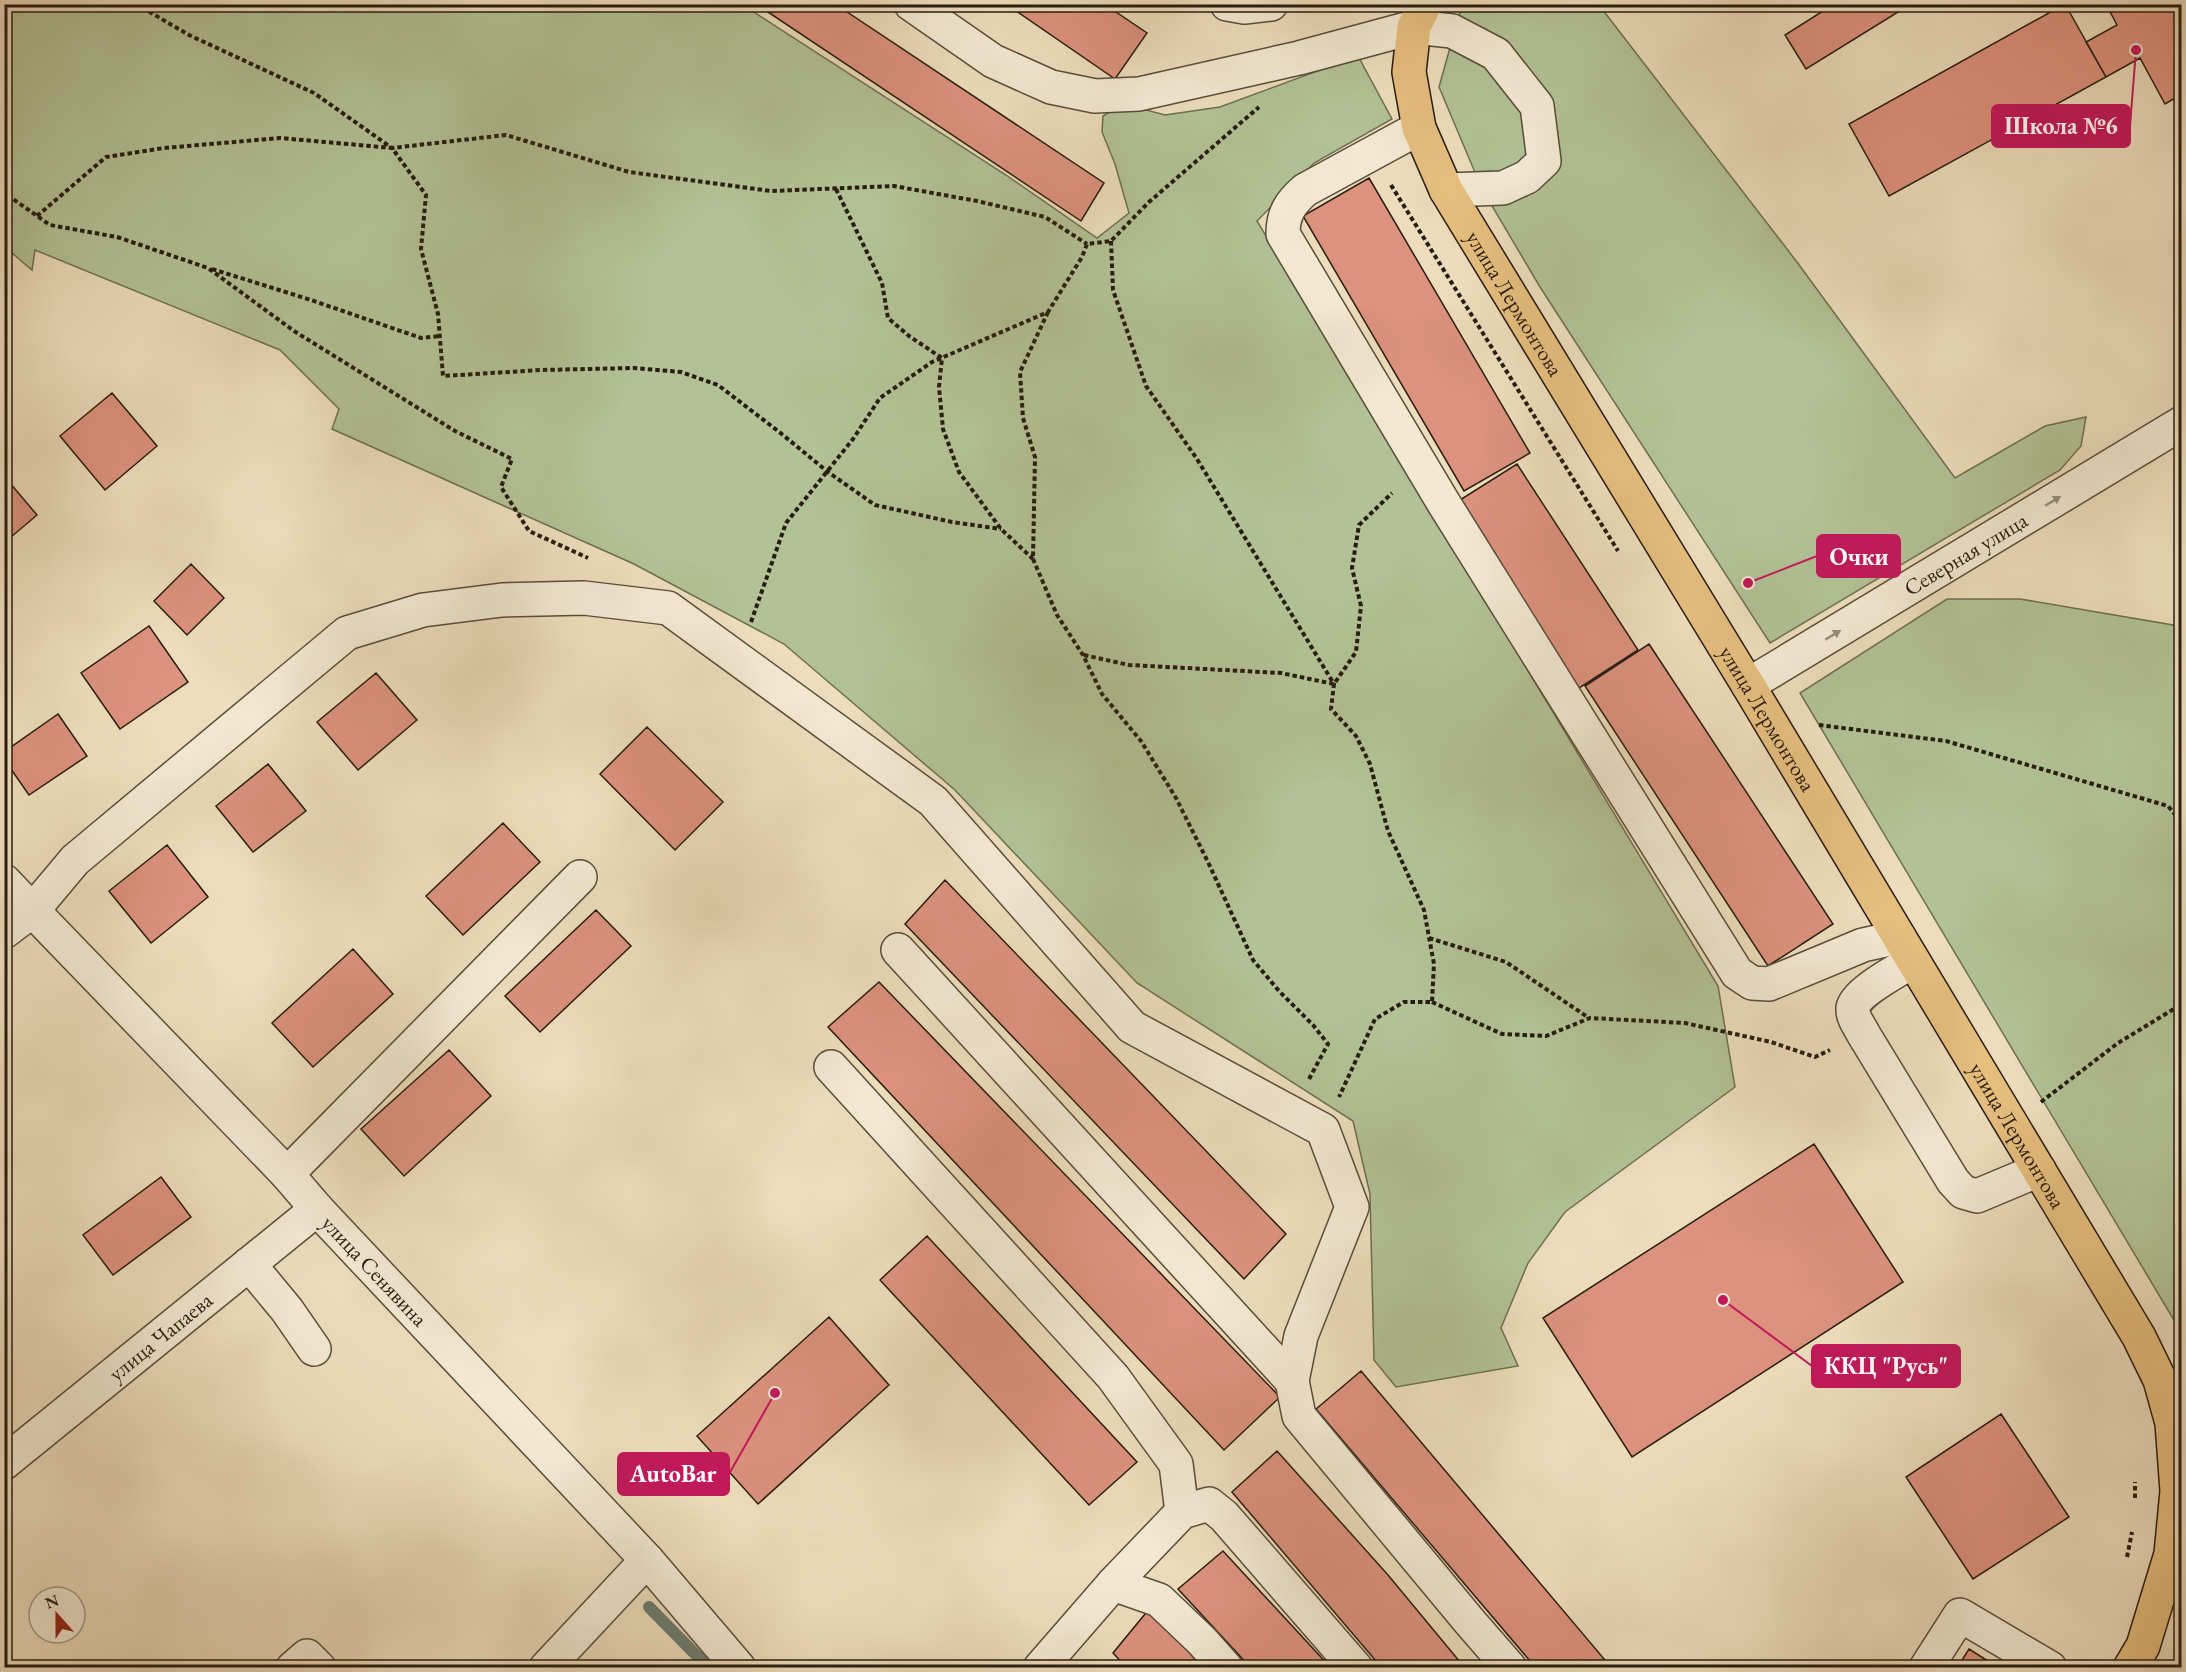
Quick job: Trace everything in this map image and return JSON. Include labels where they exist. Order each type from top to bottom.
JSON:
[{"type":"main road","name":"улица Лермонтова","points":[[1419,16],[1409,72],[1419,128],[1446,190],[1748,685],[2139,1337],[2160,1380],[2177,1421],[2177,1491],[2171,1554],[2143,1646],[2130,1668]]},
{"type":"street","points":[[911,4],[993,61],[1051,87],[1095,96],[1139,94],[1299,58],[1419,16],[1496,54],[1537,106],[1544,160],[1527,177],[1503,189],[1446,190]]},
{"type":"street","points":[[1227,4],[1244,7],[1271,4]]},
{"type":"street","points":[[1419,128],[1305,190],[1287,210],[1283,222],[1283,234],[1421,465],[1737,973],[1752,983],[1769,984],[1863,945],[1906,949]]},
{"type":"street","name":"Северная улица","points":[[1748,685],[2181,423]]},
{"type":"street","points":[[4,932],[33,910],[75,860],[346,633],[423,610],[502,600],[584,598],[668,608],[933,801],[1131,1027],[1323,1130],[1352,1207],[1300,1336],[1292,1381],[1299,1416],[1510,1668]]},
{"type":"street","points":[[286,1174],[580,877]]},
{"type":"street","name":"улица Сенявина","points":[[4,881],[286,1174],[648,1560],[734,1665]]},
{"type":"street","points":[[1906,949],[1858,996],[1853,1009],[1856,1021],[1864,1035],[1953,1181],[1963,1192],[1977,1196],[2039,1170]]},
{"type":"street","points":[[897,950],[1292,1381]]},
{"type":"street","points":[[831,1067],[1113,1377],[1176,1464],[1182,1512]]},
{"type":"street","name":"улица Чапаева","points":[[4,1463],[317,1209]]},
{"type":"street","points":[[249,1264],[287,1310],[314,1349]]},
{"type":"street","points":[[1040,1668],[1113,1584],[1182,1512],[1209,1504],[1224,1516],[1356,1668]]},
{"type":"street","points":[[546,1668],[648,1560]]},
{"type":"street","points":[[1113,1584],[1159,1600],[1202,1641],[1226,1668]]},
{"type":"street","points":[[1926,1668],[1960,1615],[2050,1668]]},
{"type":"street","points":[[293,1668],[307,1656],[319,1668]]},
{"type":"path","points":[[136,4],[189,35],[314,93],[392,148],[426,195],[421,249],[438,314],[444,376],[622,368],[681,372],[718,385],[828,472],[874,505],[952,522],[1001,529]]},
{"type":"path","points":[[37,216],[106,158],[164,147],[280,138],[392,148],[506,135],[629,172],[771,191],[894,186],[977,201],[1045,217],[1087,244],[1111,241],[1149,202],[1265,102]]},
{"type":"path","points":[[1372,154],[1620,555]]},
{"type":"path","points":[[4,188],[13,199],[50,225],[117,237],[421,338],[440,336]]},
{"type":"path","points":[[836,189],[882,283],[888,318],[909,336],[942,358]]},
{"type":"path","points":[[1111,241],[1113,290],[1146,386],[1197,459],[1334,684]]},
{"type":"path","points":[[1033,559],[1035,457],[1023,418],[1020,372],[1048,312],[1082,257],[1087,244]]},
{"type":"path","points":[[208,268],[294,331],[455,431],[512,459],[501,487],[529,531],[591,560],[604,600]]},
{"type":"path","points":[[738,658],[786,523],[828,472],[880,398],[932,362],[1048,312]]},
{"type":"path","points":[[942,358],[939,387],[943,429],[959,472],[1001,529],[1033,559],[1057,615],[1083,655],[1102,694],[1141,741],[1176,798],[1253,960],[1328,1044],[1291,1113]]},
{"type":"path","points":[[1421,465],[1359,525],[1352,568],[1361,606],[1356,652],[1334,684],[1331,710],[1356,736],[1370,764],[1388,831],[1424,910],[1434,964],[1432,1002]]},
{"type":"path","points":[[1083,655],[1129,665],[1281,673],[1334,684]]},
{"type":"path","points":[[1819,725],[1946,741],[2168,806],[2181,823]]},
{"type":"path","points":[[1429,938],[1506,962],[1590,1018]]},
{"type":"path","points":[[1323,1130],[1375,1019],[1404,1002],[1432,1002],[1503,1034],[1545,1036],[1590,1018],[1685,1023],[1771,1042],[1815,1057],[1864,1035]]},
{"type":"path","points":[[2010,1123],[2043,1101],[2118,1042],[2181,1004]]},
{"type":"path","points":[[2135,1507],[2136,1472]]},
{"type":"path","points":[[2127,1562],[2133,1529]]},
{"type":"green space","points":[[4,5],[743,5],[1006,175],[1097,238],[1129,213],[1115,164],[1102,132],[1103,116],[1124,104],[1165,115],[1220,107],[1358,56],[1392,119],[1314,163],[1257,221],[1718,986],[1735,1087],[1565,1212],[1528,1263],[1501,1328],[1518,1366],[1396,1387],[1374,1360],[1370,1194],[1353,1121],[1137,983],[955,790],[784,644],[634,564],[332,429],[339,409],[280,350],[35,250],[32,270],[5,247]]},
{"type":"green space","points":[[1462,5],[1599,5],[1797,262],[1955,478],[2045,426],[2086,417],[2081,446],[2060,470],[1770,643],[1540,287],[1482,189],[1439,87]]},
{"type":"green space","points":[[1947,599],[2020,599],[2173,625],[2181,636],[2181,1332],[1800,693]]},
{"type":"building","points":[[756,4],[835,4],[1104,183],[1081,221]]},
{"type":"building","points":[[1006,4],[1104,4],[1147,33],[1115,79]]},
{"type":"building","points":[[1834,4],[1911,4],[1806,69],[1785,35]]},
{"type":"building","points":[[2065,4],[2106,77],[1889,196],[1849,124]]},
{"type":"building","points":[[2106,4],[2182,4],[2182,94],[2165,104],[2140,58],[2106,77],[2086,42],[2117,25]]},
{"type":"building","points":[[1369,178],[1530,453],[1464,491],[1303,216]]},
{"type":"building","points":[[112,393],[157,446],[105,490],[60,436]]},
{"type":"building","points":[[1517,464],[1638,650],[1573,692],[1452,505]]},
{"type":"building","points":[[4,476],[37,515],[4,543]]},
{"type":"building","points":[[191,564],[224,598],[187,635],[154,601]]},
{"type":"building","points":[[149,626],[188,682],[120,729],[81,673]]},
{"type":"building","points":[[1649,644],[1833,924],[1768,966],[1585,686]]},
{"type":"building","points":[[376,673],[417,720],[358,770],[317,722]]},
{"type":"building","points":[[58,714],[87,756],[29,795],[4,759],[4,752]]},
{"type":"building","points":[[647,727],[723,802],[675,850],[600,774]]},
{"type":"building","points":[[268,764],[306,811],[253,852],[216,806]]},
{"type":"building","points":[[503,823],[540,862],[463,935],[426,896]]},
{"type":"building","points":[[167,845],[208,897],[151,943],[109,891]]},
{"type":"building","points":[[945,880],[1286,1234],[1244,1279],[905,924]]},
{"type":"building","points":[[596,910],[631,946],[540,1032],[505,996]]},
{"type":"building","points":[[353,949],[393,994],[313,1067],[272,1023]]},
{"type":"building","points":[[879,982],[1280,1397],[1224,1450],[828,1027]]},
{"type":"building","points":[[449,1050],[491,1096],[404,1176],[361,1129]]},
{"type":"building","points":[[1814,1144],[1903,1282],[1632,1457],[1543,1318]]},
{"type":"building","points":[[161,1177],[191,1217],[113,1275],[83,1235]]},
{"type":"building","points":[[927,1236],[1137,1462],[1089,1505],[880,1280]]},
{"type":"building","points":[[829,1317],[889,1385],[758,1504],[697,1436]]},
{"type":"building","points":[[1361,1371],[1610,1666],[1607,1668],[1536,1668],[1316,1409]]},
{"type":"building","points":[[2001,1414],[2069,1517],[1973,1579],[1906,1477]]},
{"type":"building","points":[[1277,1451],[1388,1575],[1465,1668],[1382,1668],[1232,1492]]},
{"type":"building","points":[[1223,1551],[1331,1668],[1251,1668],[1178,1589]]},
{"type":"building","points":[[1150,1608],[1203,1668],[1127,1668],[1113,1653]]},
{"type":"building","points":[[1969,1649],[1999,1668],[1957,1668]]},
{"type":"waterway","points":[[649,1607],[709,1668]]},
{"type":"place","name":"Школа №6","points":[[2136,50]]},
{"type":"place","name":"Очки","points":[[1748,583]]},
{"type":"place","name":"ККЦ \"Русь\"","points":[[1723,1300]]},
{"type":"place","name":"AutoBar","points":[[775,1393]]}]
